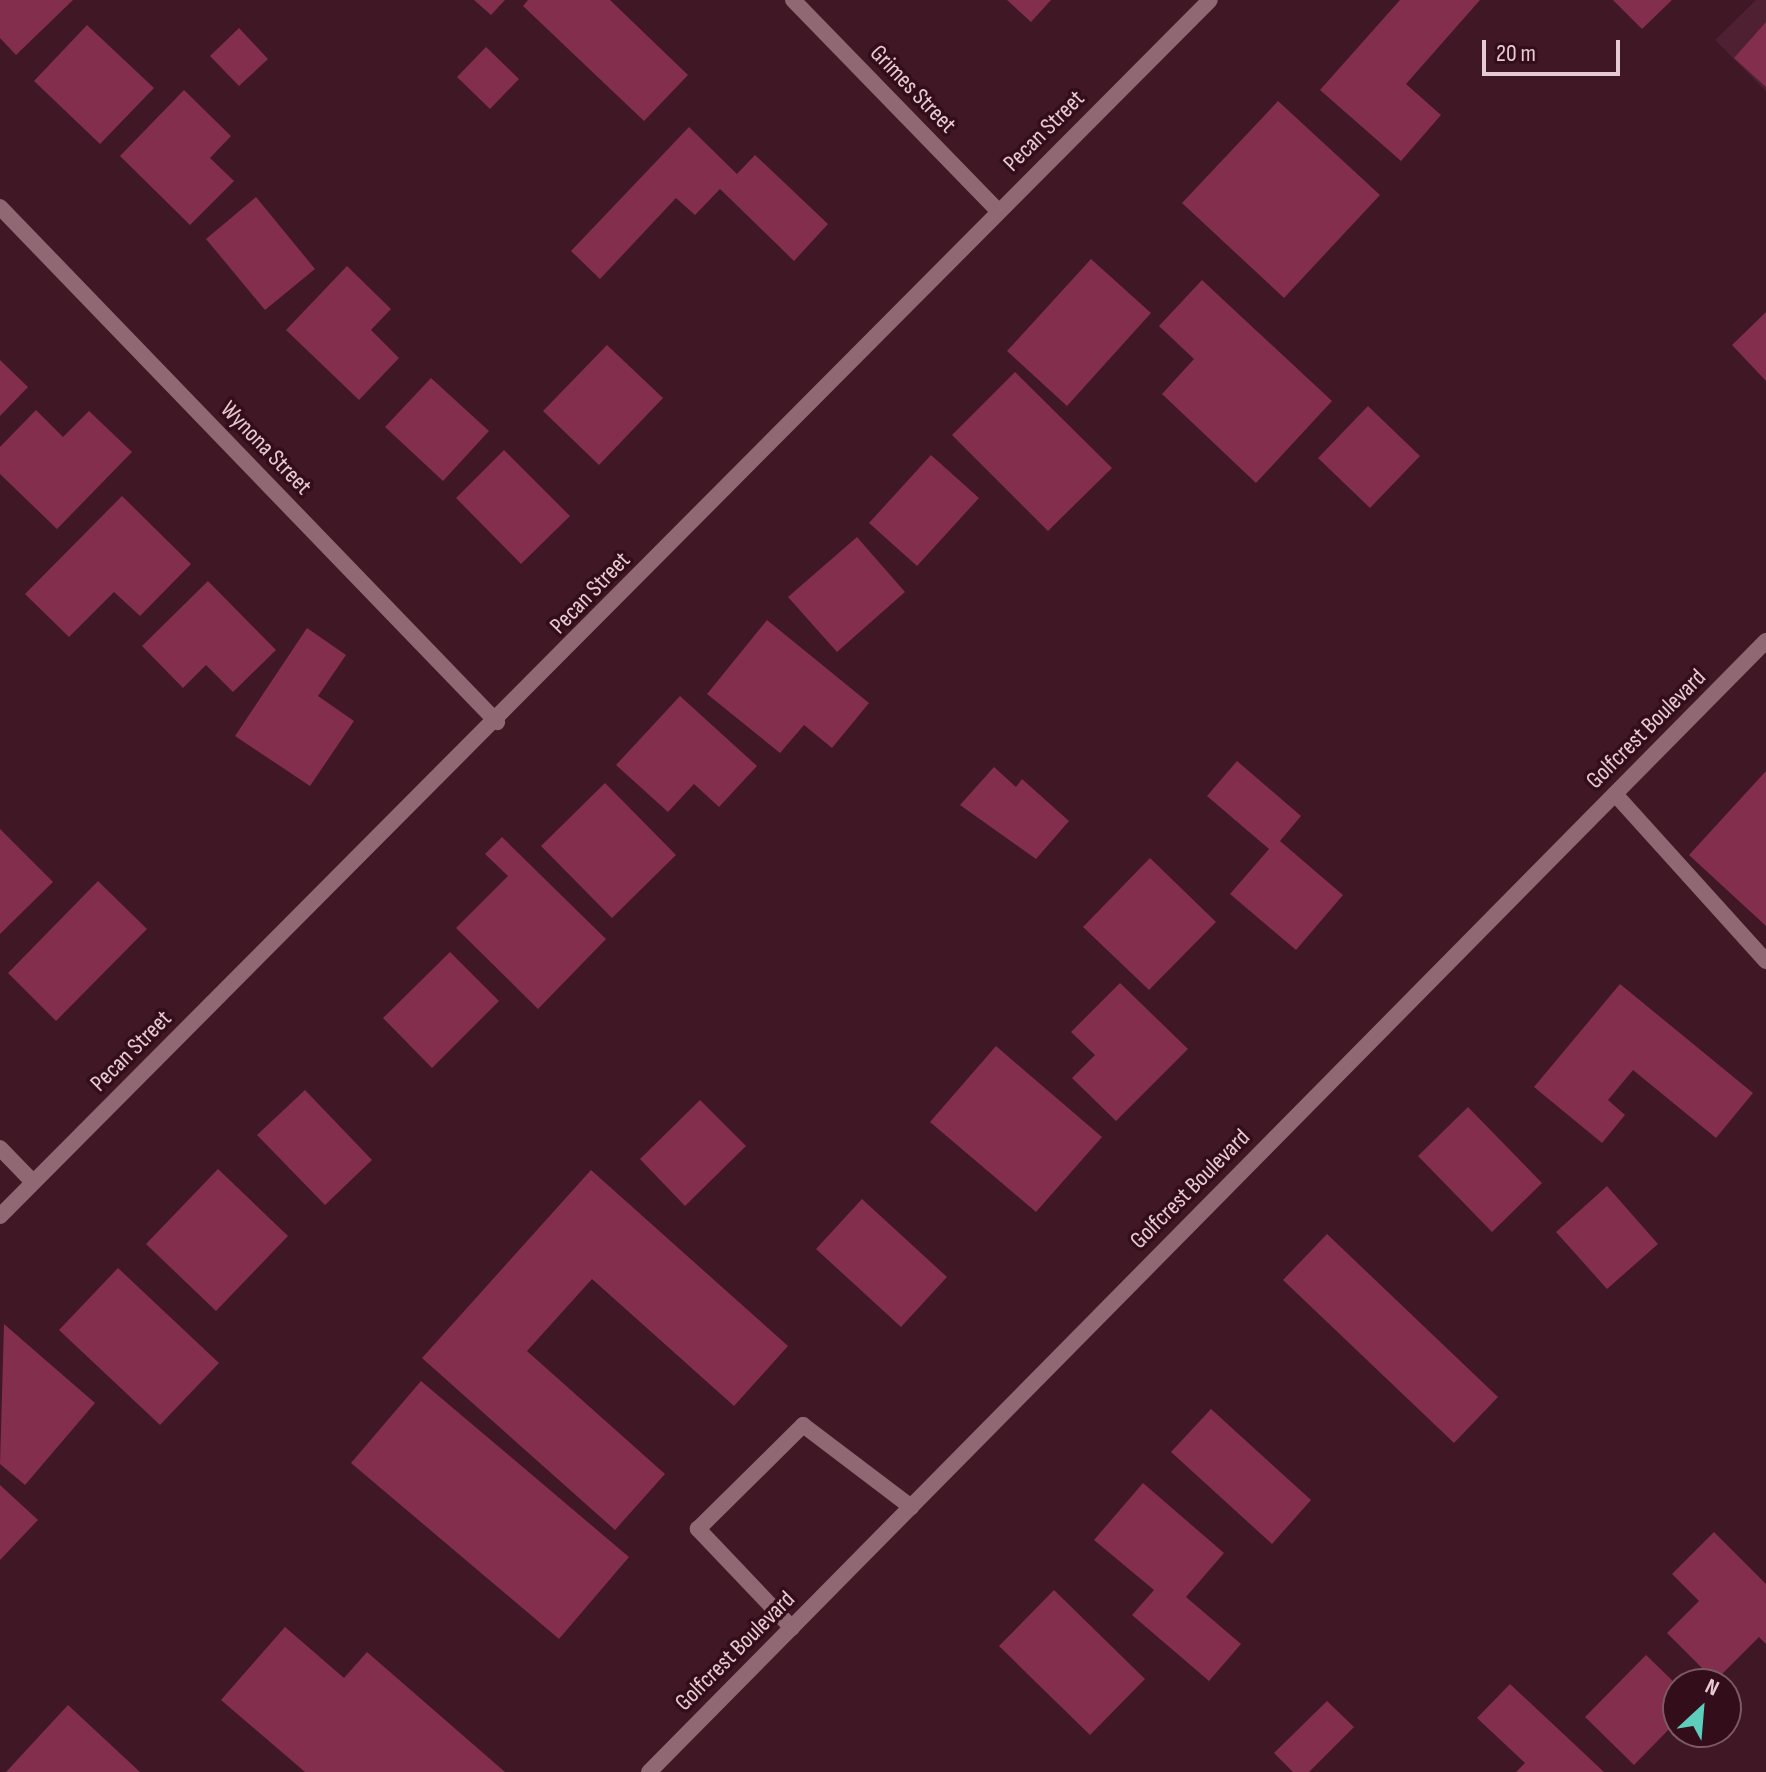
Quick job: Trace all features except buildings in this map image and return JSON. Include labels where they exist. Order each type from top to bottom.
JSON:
[{"type":"street","name":"Grimes Street","points":[[793,0],[998,211]]},
{"type":"street","name":"Pecan Street","points":[[0,1216],[497,722],[998,211],[1210,0]]},
{"type":"street","name":"Wynona Street","points":[[0,207],[497,722]]},
{"type":"street","name":"Golfcrest Boulevard","points":[[649,1772],[1766,641]]},
{"type":"street","points":[[1615,794],[1766,961]]},
{"type":"street","points":[[0,1148],[33,1182]]},
{"type":"street","points":[[792,1628],[698,1529],[803,1425],[911,1507]]},
{"type":"shaded area","points":[[1756,0],[1766,0],[1766,91],[1715,40]]}]
